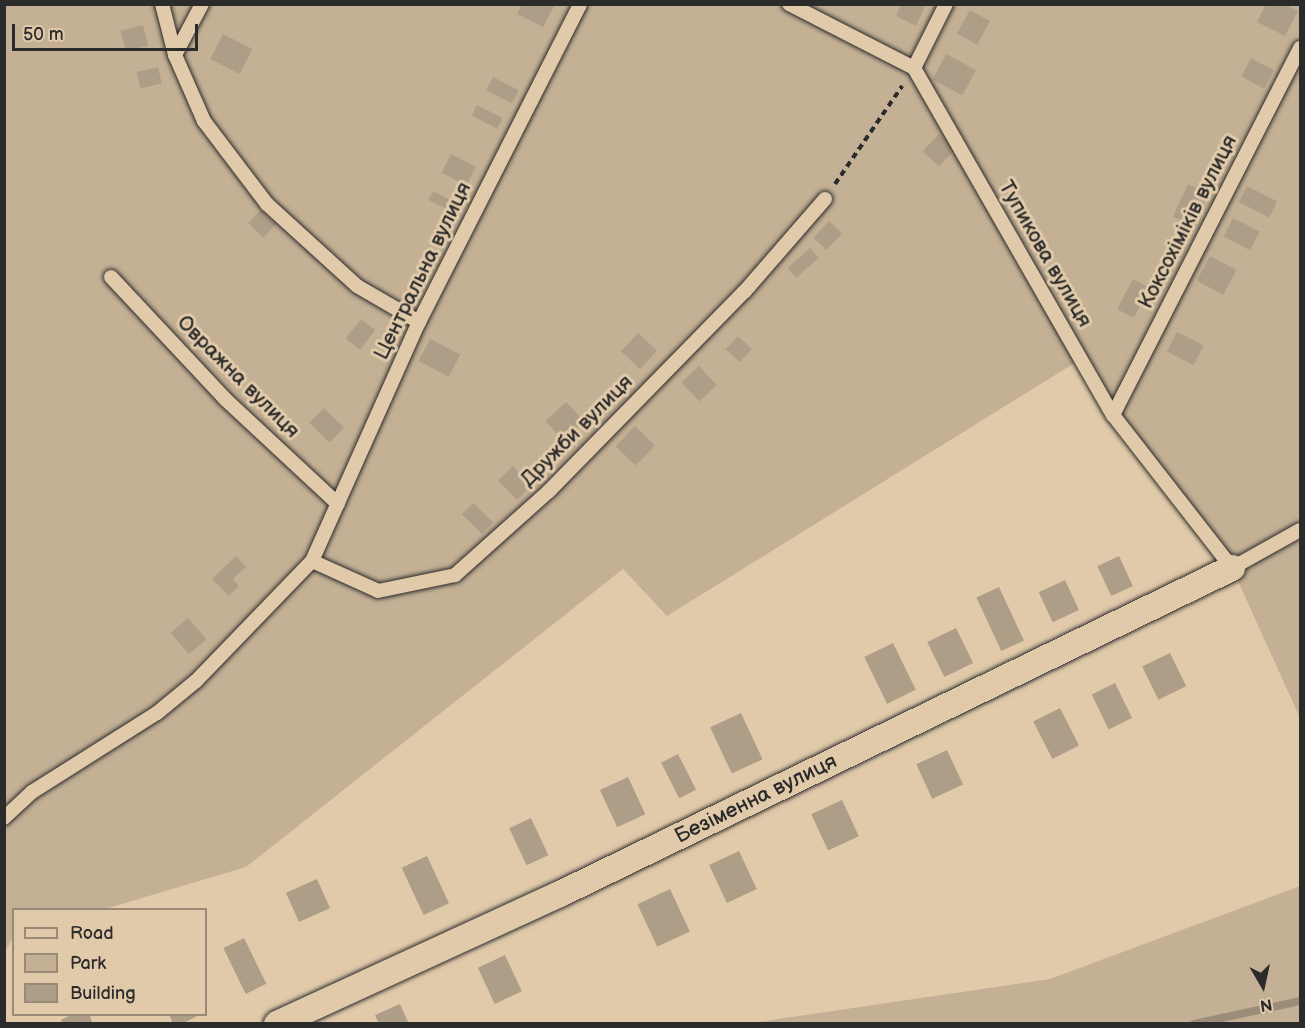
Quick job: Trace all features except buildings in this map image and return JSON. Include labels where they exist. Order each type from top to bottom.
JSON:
[{"type":"street","name":"Безіменна вулиця","points":[[277,1023],[560,894],[1232,568]]},
{"type":"lane","points":[[162,4],[175,56],[204,121],[267,204],[357,286],[419,322]]},
{"type":"lane","points":[[175,56],[202,4]]},
{"type":"lane","name":"Центральна вулиця","points":[[4,818],[32,792],[157,712],[196,681],[236,644],[312,561],[419,322],[580,4]]},
{"type":"lane","points":[[789,4],[914,68],[946,4]]},
{"type":"lane","name":"Коксохіміків вулиця","points":[[1113,415],[1300,48]]},
{"type":"lane","name":"Тупикова вулиця","points":[[914,68],[1113,415],[1232,568]]},
{"type":"lane","name":"Дружби вулиця","points":[[312,561],[378,591],[455,575],[598,441],[745,291],[825,199]]},
{"type":"lane","name":"Овражна вулиця","points":[[111,277],[225,399],[338,504]]},
{"type":"lane","points":[[1232,568],[1300,530]]},
{"type":"path","points":[[825,199],[914,68]]},
{"type":"green space","points":[[5,5],[1300,5],[1300,718],[1232,568],[1081,359],[667,616],[623,569],[246,867],[108,908],[12,908],[12,940],[5,951]]},
{"type":"green space","points":[[1300,886],[1300,1023],[751,1023],[1050,979]]},
{"type":"waterway","points":[[1194,1024],[1300,1001]]}]
